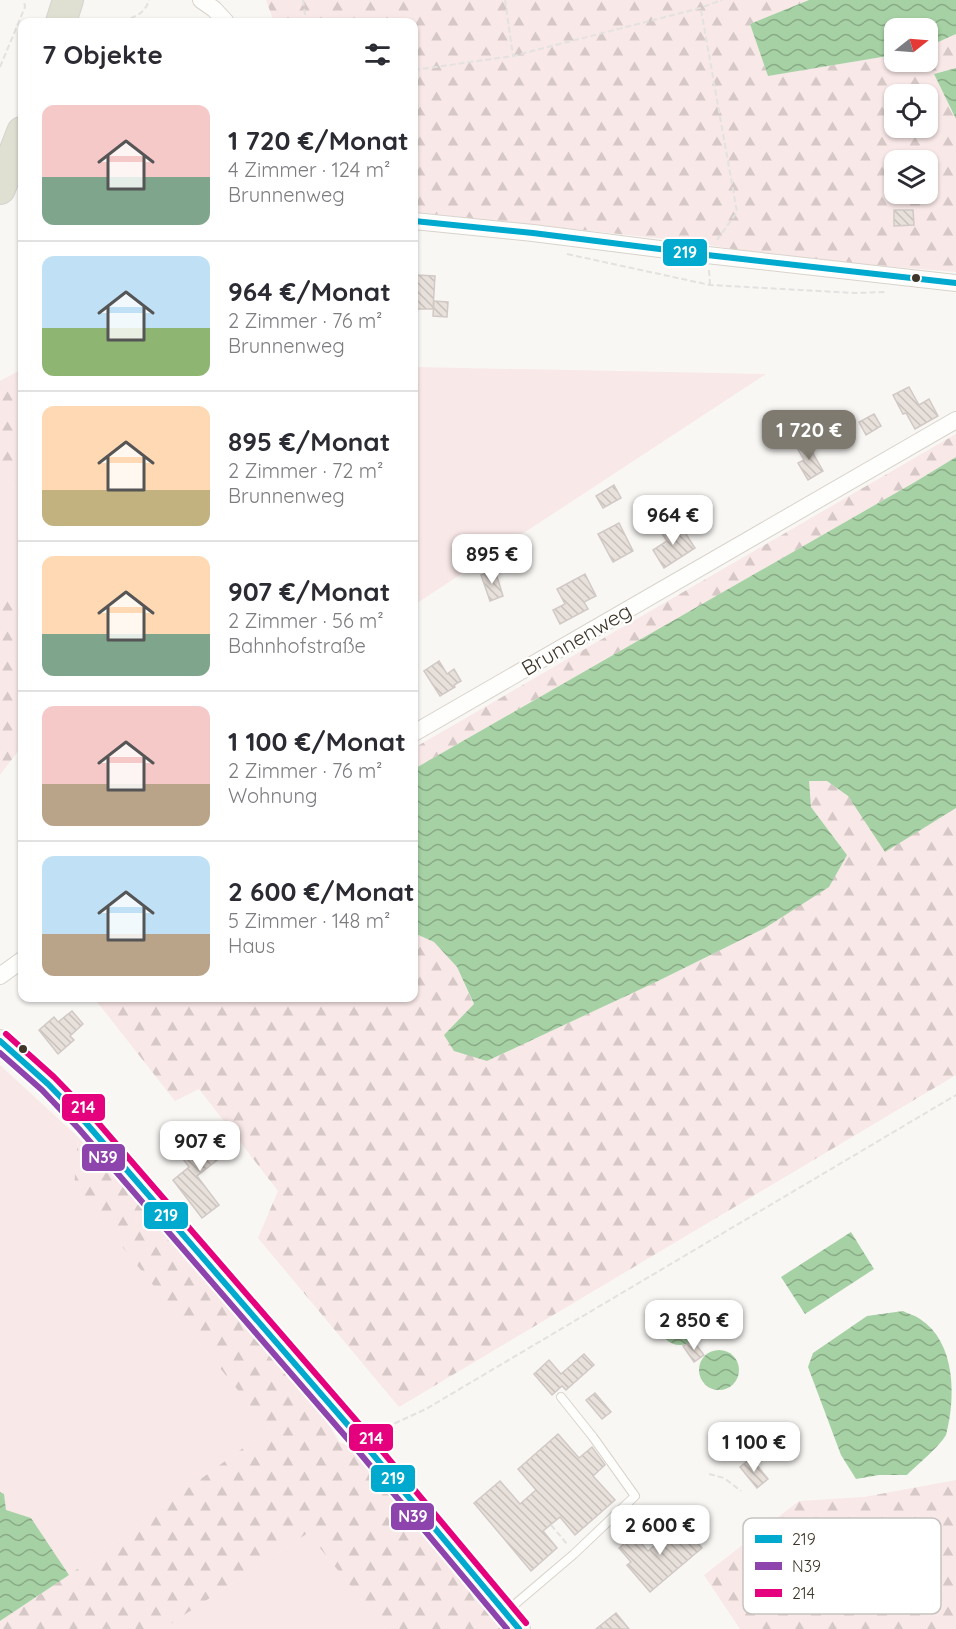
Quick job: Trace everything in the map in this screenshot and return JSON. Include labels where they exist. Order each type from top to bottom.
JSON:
[{"type":"highway","points":[[62,18],[68,0]]},
{"type":"highway","points":[[0,189],[18,142]]},
{"type":"street","points":[[201,0],[222,18]]},
{"type":"street","points":[[418,221],[956,283]]},
{"type":"street","name":"Brunnenweg","points":[[418,731],[956,420]]},
{"type":"street","points":[[0,976],[18,963]]},
{"type":"street","points":[[0,1041],[48,1084],[86,1123],[360,1439],[512,1621]]},
{"type":"lane","points":[[512,1621],[574,1554],[635,1496],[561,1397]]},
{"type":"path","points":[[20,18],[25,7],[24,0]]},
{"type":"path","points":[[132,18],[139,15],[147,7],[148,0]]},
{"type":"path","points":[[303,0],[305,18]]},
{"type":"path","points":[[505,0],[513,56]]},
{"type":"path","points":[[418,69],[513,56],[700,8],[722,0]]},
{"type":"path","points":[[700,8],[737,212],[707,255]]},
{"type":"path","points":[[0,67],[18,24]]},
{"type":"path","points":[[561,251],[570,255],[710,285],[855,293],[887,292]]},
{"type":"path","points":[[360,1439],[426,1409],[956,1095]]},
{"type":"path","points":[[709,1474],[724,1478],[741,1491]]},
{"type":"path","points":[[551,1525],[574,1554]]},
{"type":"green space","points":[[266,0],[809,0],[750,24],[768,76],[884,57],[884,72],[938,72],[938,42],[956,34],[956,68],[934,74],[956,119],[956,272],[776,257],[693,242],[418,212],[418,18],[273,18]]},
{"type":"green space","points":[[418,367],[766,374],[418,602]]},
{"type":"green space","points":[[18,371],[18,493],[0,469],[0,381]]},
{"type":"green space","points":[[956,434],[956,457],[418,767],[418,746]]},
{"type":"green space","points":[[0,469],[18,493],[18,616],[0,587]]},
{"type":"green space","points":[[0,587],[18,616],[18,751],[0,775]]},
{"type":"green space","points":[[808,781],[827,781],[848,796],[885,851],[956,808],[956,1075],[399,1407],[258,1238],[278,1191],[199,1089],[175,1101],[97,1002],[418,1002],[418,935],[434,942],[457,967],[474,1005],[444,1035],[487,1061],[765,928],[847,855],[811,807]]},
{"type":"green space","points":[[0,1065],[78,1137],[74,1187],[269,1429],[69,1575],[31,1518],[6,1511],[4,1494],[0,1492]]},
{"type":"green space","points":[[78,1137],[314,1400],[339,1442],[350,1447],[504,1629],[385,1629],[308,1533],[163,1629],[0,1629],[0,1621],[69,1575],[269,1429],[74,1187]]},
{"type":"green space","points":[[956,1480],[956,1629],[740,1629],[704,1575],[743,1545],[743,1614],[941,1614],[941,1518],[777,1518],[799,1501],[864,1497]]},
{"type":"green space","points":[[308,1533],[385,1629],[163,1629]]},
{"type":"water","points":[[809,0],[956,0],[956,34],[938,42],[938,18],[884,18],[884,57],[768,76],[750,24]]},
{"type":"water","points":[[956,68],[956,119],[934,74]]},
{"type":"water","points":[[956,457],[956,808],[885,852],[848,796],[827,781],[809,781],[811,807],[847,855],[829,887],[765,928],[487,1061],[454,1051],[444,1035],[474,1004],[457,967],[434,942],[418,935],[418,767]]},
{"type":"water","points":[[851,1232],[874,1269],[805,1314],[781,1277]]},
{"type":"water","points":[[680,1305],[688,1306],[694,1311],[699,1317],[699,1333],[694,1339],[688,1344],[680,1345],[672,1344],[666,1339],[661,1333],[660,1325],[661,1317],[666,1311],[672,1306]]},
{"type":"water","points":[[903,1311],[918,1318],[932,1329],[947,1356],[952,1388],[946,1435],[907,1475],[879,1475],[856,1479],[841,1455],[808,1367],[813,1353],[867,1316]]},
{"type":"water","points":[[719,1350],[727,1351],[733,1356],[738,1362],[738,1378],[733,1384],[727,1389],[719,1390],[711,1389],[705,1384],[700,1378],[699,1370],[700,1362],[705,1356],[711,1351]]},
{"type":"water","points":[[0,1492],[4,1494],[6,1510],[31,1518],[69,1575],[0,1621]]},
{"type":"building","points":[[894,210],[913,210],[914,225],[894,226]]},
{"type":"building","points":[[418,275],[435,276],[433,309],[418,309]]},
{"type":"building","points":[[434,301],[448,302],[447,317],[433,316]]},
{"type":"building","points":[[909,387],[919,405],[929,399],[938,416],[915,429],[906,413],[903,414],[893,395]]},
{"type":"building","points":[[874,414],[881,426],[866,435],[859,422]]},
{"type":"building","points":[[807,420],[815,435],[798,445],[790,429]]},
{"type":"building","points":[[806,441],[823,471],[808,480],[798,463],[804,460],[796,446]]},
{"type":"building","points":[[614,485],[621,498],[603,508],[596,496]]},
{"type":"building","points":[[619,523],[633,551],[613,562],[598,534]]},
{"type":"building","points":[[680,525],[695,548],[664,568],[653,550],[667,541],[661,532],[672,526],[674,529]]},
{"type":"building","points":[[495,570],[503,596],[490,601],[481,575]]},
{"type":"building","points":[[585,574],[596,596],[584,602],[588,609],[560,624],[553,610],[565,604],[557,589]]},
{"type":"building","points":[[439,661],[447,674],[454,669],[461,681],[440,696],[424,671]]},
{"type":"building","points":[[72,1011],[83,1024],[70,1036],[74,1040],[58,1054],[39,1030],[54,1017],[58,1022]]},
{"type":"building","points":[[212,1130],[229,1151],[197,1176],[219,1205],[202,1218],[173,1180],[189,1167],[180,1155]]},
{"type":"building","points":[[693,1341],[704,1355],[694,1362],[683,1346]]},
{"type":"building","points":[[584,1354],[594,1365],[566,1390],[562,1386],[552,1395],[534,1374],[549,1360],[561,1374]]},
{"type":"building","points":[[595,1393],[611,1412],[602,1419],[586,1400]]},
{"type":"building","points":[[558,1434],[579,1458],[592,1447],[605,1465],[593,1476],[615,1500],[575,1535],[560,1517],[543,1531],[557,1548],[531,1571],[474,1503],[500,1481],[520,1504],[536,1490],[518,1469]]},
{"type":"building","points":[[751,1458],[768,1479],[757,1488],[740,1467]]},
{"type":"building","points":[[681,1523],[702,1548],[650,1592],[627,1565],[631,1562],[619,1548],[634,1535],[648,1551]]},
{"type":"building","points":[[616,1613],[629,1629],[596,1629]]},
{"type":"transit line","name":"219","points":[[418,221],[956,283]]},
{"type":"transit line","name":"214","points":[[6,1034],[54,1077],[93,1117],[367,1433],[526,1623]]},
{"type":"transit line","name":"219","points":[[0,1041],[48,1084],[86,1123],[360,1439],[519,1629]]},
{"type":"transit line","name":"N39","points":[[0,1053],[42,1090],[79,1129],[353,1445],[507,1629]]}]
